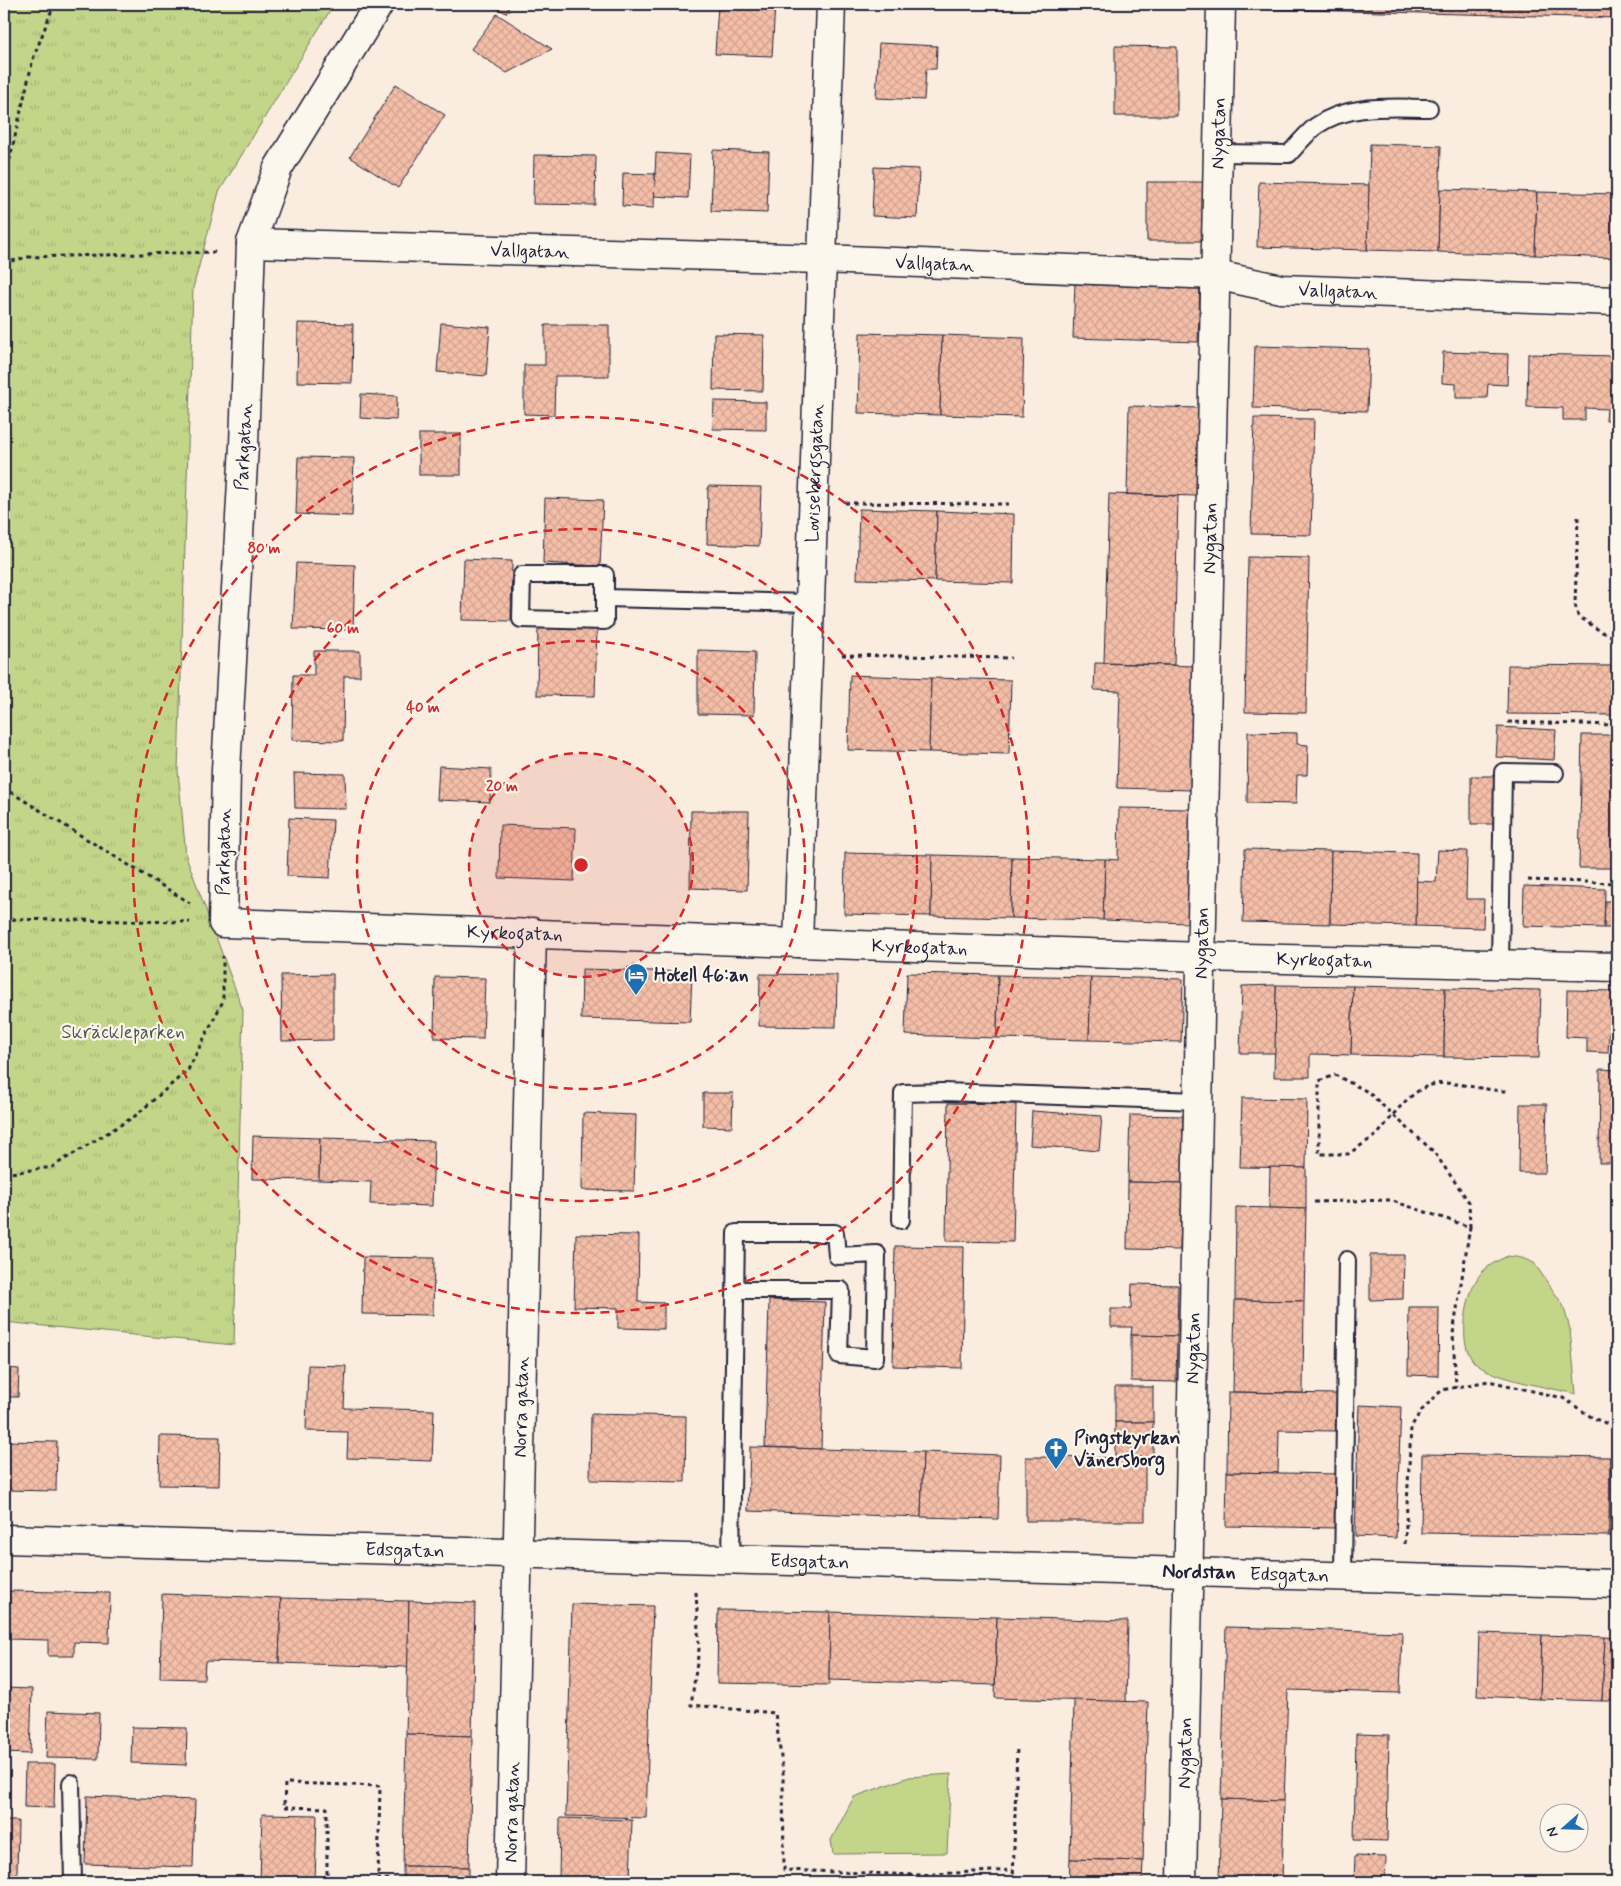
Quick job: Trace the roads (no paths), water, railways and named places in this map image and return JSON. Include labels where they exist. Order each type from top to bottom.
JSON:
[{"type":"street","name":"Parkgatan","points":[[223,923],[226,770],[244,445],[251,244],[278,168],[378,4]]},
{"type":"street","name":"Lovisebergsgatan","points":[[798,943],[815,503],[831,4]]},
{"type":"street","name":"Nygatan","points":[[1182,1882],[1221,4]]},
{"type":"street","name":"Vallgatan","points":[[251,244],[823,259],[1216,275],[1281,289],[1617,301]]},
{"type":"street","name":"Kyrkogatan","points":[[223,923],[532,932],[1201,957],[1617,967]]},
{"type":"street","name":"Norra gatan","points":[[510,1882],[532,932]]},
{"type":"street","name":"Edsgatan","points":[[4,1539],[1617,1584]]},
{"type":"lane","points":[[1218,153],[1288,154],[1316,126],[1336,116],[1374,107],[1429,108]]},
{"type":"lane","points":[[522,575],[605,575],[605,598],[605,621],[521,620],[522,575]]},
{"type":"lane","points":[[605,598],[811,603]]},
{"type":"lane","points":[[1500,964],[1503,772],[1555,773]]},
{"type":"lane","points":[[901,1220],[903,1093],[943,1092],[1198,1101]]},
{"type":"lane","points":[[730,1559],[736,1233],[835,1233],[837,1256],[877,1254],[875,1358],[839,1355],[841,1290],[736,1290]]},
{"type":"lane","points":[[1343,1576],[1347,1260]]},
{"type":"lane","points":[[71,1783],[72,1882]]},
{"type":"place","name":"Hotell 46:an","points":[[636,996]]},
{"type":"place","name":"Pingstkyrkan Vänersborg","points":[[1056,1470]]},
{"type":"district","name":"Nordstan","points":[[1199,1572]]},
{"type":"park label","name":"Skräckleparken","points":[[123,1032]]}]
